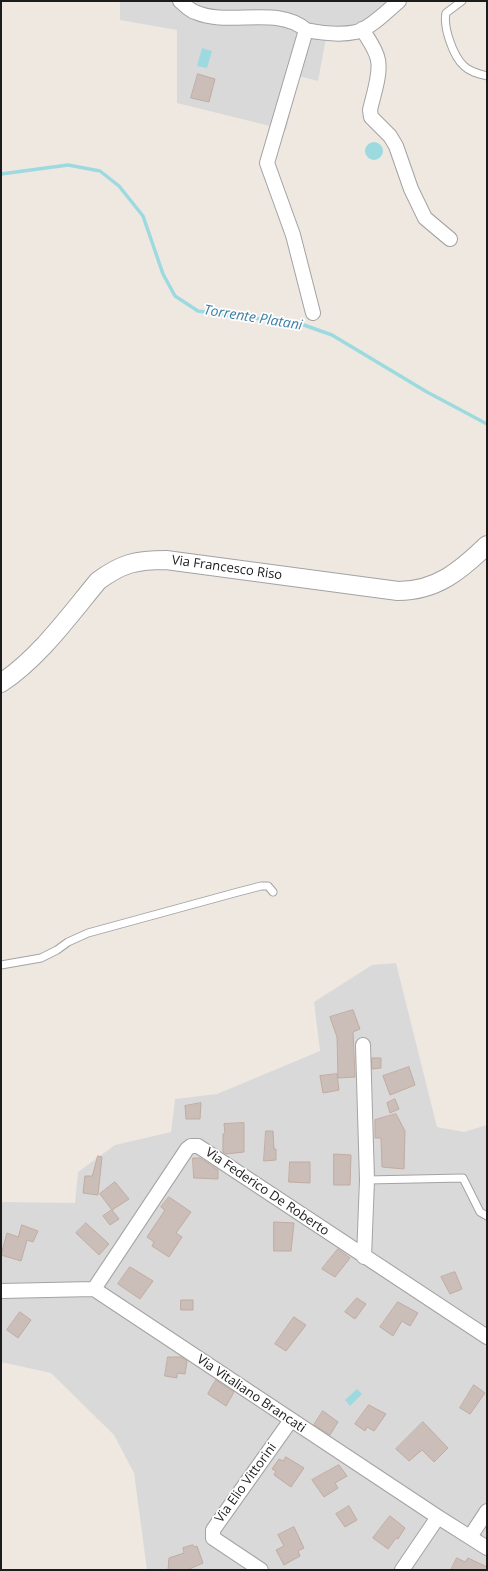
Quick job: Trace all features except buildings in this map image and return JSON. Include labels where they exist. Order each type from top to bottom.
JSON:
[{"type":"street","points":[[180,1],[195,13],[209,16],[258,18],[277,17],[299,24],[306,30],[322,33],[357,32],[362,30],[399,1]]},
{"type":"street","points":[[306,30],[268,163],[293,235],[313,313]]},
{"type":"street","points":[[362,30],[372,46],[378,60],[379,68],[370,110],[371,117],[386,132],[396,146],[411,189],[425,218],[450,239]]},
{"type":"street","name":"Via Francesco Riso","points":[[1,683],[33,658],[98,581],[106,575],[129,564],[145,560],[166,560],[398,591],[411,591],[435,584],[448,577],[462,568],[487,544]]},
{"type":"street","points":[[363,1045],[367,1180],[364,1257]]},
{"type":"street","name":"Via Federico De Roberto","points":[[94,1289],[187,1149],[191,1146],[198,1146],[487,1337]]},
{"type":"street","points":[[1,1291],[94,1289]]},
{"type":"street","name":"Via Vitaliano Brancati","points":[[94,1289],[487,1548]]},
{"type":"street","name":"Via Elio Vittorini","points":[[261,1570],[213,1538],[213,1530],[291,1420]]},
{"type":"street","points":[[470,1537],[487,1511]]},
{"type":"street","points":[[402,1570],[438,1517]]},
{"type":"lane","points":[[462,1],[446,13],[445,18],[454,51],[465,67],[487,76]]},
{"type":"lane","points":[[1,965],[41,958],[57,950],[68,942],[88,933],[238,892],[261,886],[268,886],[273,892]]},
{"type":"lane","points":[[367,1180],[463,1178],[480,1212],[487,1216]]},
{"type":"shaded area","points":[[120,1],[407,1],[359,37],[326,38],[318,81],[299,76],[286,130],[177,103],[177,30],[120,20]]},
{"type":"shaded area","points":[[396,963],[437,1127],[464,1132],[487,1125],[487,1570],[147,1570],[134,1473],[114,1435],[51,1373],[1,1362],[1,1202],[75,1203],[78,1172],[115,1145],[171,1132],[175,1099],[217,1094],[320,1051],[314,1002],[372,965]]},
{"type":"water","points":[[202,48],[212,51],[207,68],[197,66]]},
{"type":"water","points":[[374,142],[380,145],[383,151],[380,157],[374,160],[368,157],[365,151],[368,145]]},
{"type":"water","points":[[357,1389],[362,1394],[350,1406],[345,1400]]},
{"type":"waterway","name":"Torrente Platani","points":[[1,174],[68,165],[100,171],[119,186],[143,216],[163,274],[175,296],[198,311],[301,324],[332,335],[427,392],[487,424]]}]
